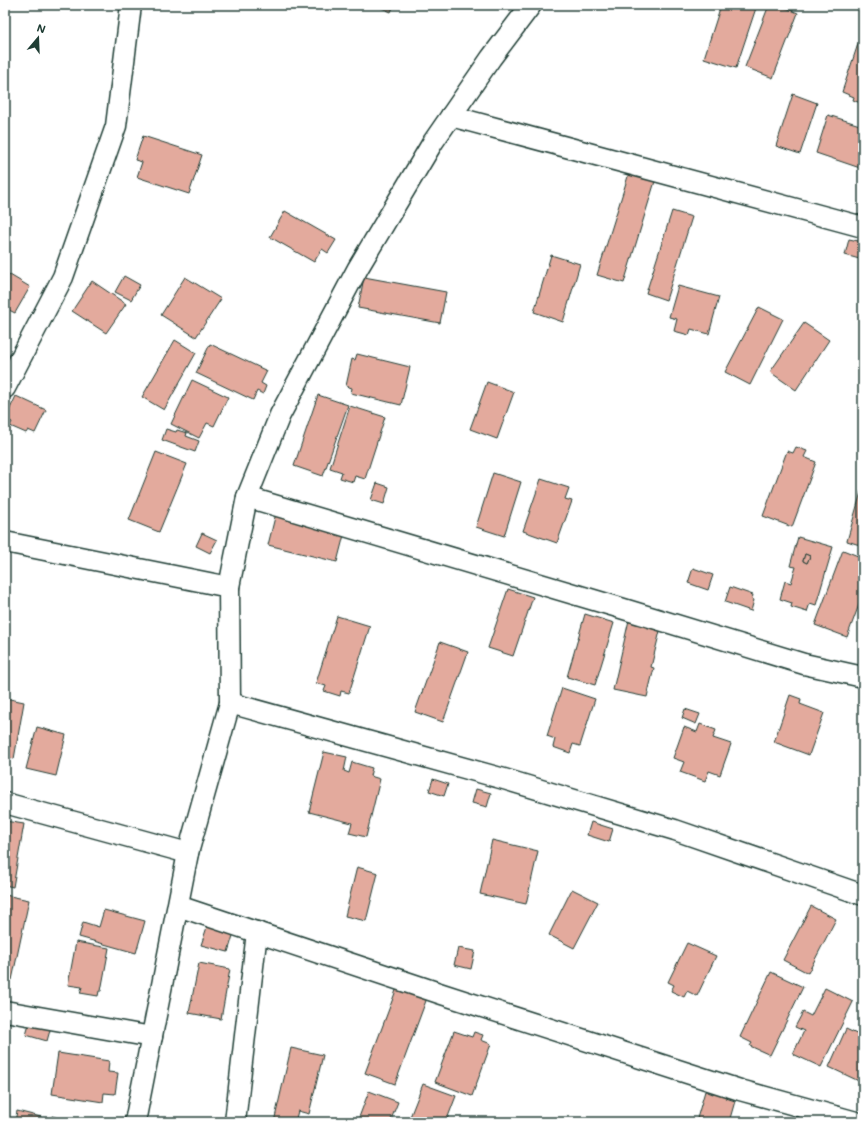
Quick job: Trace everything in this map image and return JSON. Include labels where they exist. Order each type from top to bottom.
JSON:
[{"type":"street","points":[[5,388],[63,277],[116,126],[131,5]]},
{"type":"street","points":[[135,1122],[188,853],[230,703],[229,587],[247,498],[280,415],[347,290],[432,142],[491,58],[531,5]]},
{"type":"street","points":[[451,116],[863,227]]},
{"type":"street","points":[[247,498],[599,601],[804,664],[863,677]]},
{"type":"street","points":[[5,542],[229,587]]},
{"type":"street","points":[[230,703],[504,779],[675,830],[863,895]]},
{"type":"street","points":[[5,803],[188,853]]},
{"type":"street","points":[[178,906],[442,994],[740,1090],[856,1122]]},
{"type":"street","points":[[235,1122],[257,932]]},
{"type":"street","points":[[5,1011],[152,1037]]},
{"type":"building","points":[[375,5],[394,5],[391,12]]},
{"type":"building","points":[[721,5],[757,5],[736,68],[704,58]]},
{"type":"building","points":[[769,5],[779,5],[798,13],[773,78],[745,67]]},
{"type":"building","points":[[860,38],[863,39],[863,104],[853,100],[854,97],[842,92]]},
{"type":"building","points":[[793,94],[817,103],[800,154],[776,146]]},
{"type":"building","points":[[828,115],[863,126],[863,169],[816,153]]},
{"type":"building","points":[[143,136],[202,155],[189,194],[137,177],[142,162],[135,160]]},
{"type":"building","points":[[630,170],[656,178],[624,283],[597,275]]},
{"type":"building","points":[[285,211],[336,240],[328,253],[322,249],[314,262],[270,237]]},
{"type":"building","points":[[672,211],[692,217],[666,300],[646,293]]},
{"type":"building","points":[[849,239],[863,242],[863,260],[845,255]]},
{"type":"building","points":[[551,255],[580,264],[563,322],[534,312]]},
{"type":"building","points":[[5,272],[30,287],[15,313],[5,308]]},
{"type":"building","points":[[124,276],[140,285],[131,300],[115,292]]},
{"type":"building","points":[[185,277],[221,299],[196,337],[161,315]]},
{"type":"building","points":[[364,277],[446,292],[440,323],[358,308]]},
{"type":"building","points":[[92,281],[126,304],[106,333],[72,311]]},
{"type":"building","points":[[678,286],[719,297],[709,334],[691,329],[689,335],[674,331],[677,319],[669,317]]},
{"type":"building","points":[[759,307],[783,319],[750,385],[725,372]]},
{"type":"building","points":[[804,323],[829,340],[796,390],[770,372]]},
{"type":"building","points":[[175,340],[196,353],[164,410],[142,397]]},
{"type":"building","points":[[210,344],[267,371],[261,383],[266,386],[263,394],[257,391],[253,400],[196,373]]},
{"type":"building","points":[[357,354],[410,367],[401,405],[351,393],[352,388],[346,386],[352,359],[355,360]]},
{"type":"building","points":[[192,380],[228,397],[214,426],[207,423],[199,438],[171,424]]},
{"type":"building","points":[[487,382],[514,392],[497,439],[470,429]]},
{"type":"building","points":[[318,395],[348,405],[323,476],[294,466]]},
{"type":"building","points":[[16,396],[46,410],[35,433],[28,430],[26,433],[10,426],[12,422],[5,419]]},
{"type":"building","points":[[350,406],[385,417],[365,479],[355,476],[353,482],[340,478],[342,472],[330,468]]},
{"type":"building","points":[[166,429],[187,433],[186,436],[199,441],[195,452],[162,440]]},
{"type":"building","points":[[796,447],[807,451],[804,457],[816,462],[792,527],[763,516],[787,451],[793,453]]},
{"type":"building","points":[[156,452],[187,464],[159,532],[129,520]]},
{"type":"building","points":[[493,473],[521,482],[504,536],[476,527]]},
{"type":"building","points":[[541,479],[569,488],[565,499],[572,501],[557,543],[523,531]]},
{"type":"building","points":[[377,483],[389,487],[384,504],[371,500]]},
{"type":"building","points":[[863,485],[863,546],[847,541]]},
{"type":"building","points":[[276,513],[345,531],[337,562],[268,545]]},
{"type":"building","points":[[202,533],[217,540],[210,553],[196,546]]},
{"type":"building","points":[[798,537],[833,547],[816,605],[810,603],[807,612],[791,607],[792,603],[780,599],[785,581],[791,583],[796,567],[790,566]],"holes":[[[805,554],[810,556],[807,563],[803,561]]]},
{"type":"building","points":[[843,550],[863,558],[863,594],[847,637],[815,625]]},
{"type":"building","points":[[805,554],[810,556],[807,563],[803,561]]},
{"type":"building","points":[[693,568],[713,575],[708,590],[688,583]]},
{"type":"building","points":[[730,587],[753,595],[752,599],[754,600],[751,611],[725,602]]},
{"type":"building","points":[[508,589],[533,597],[513,656],[488,648]]},
{"type":"building","points":[[585,614],[614,623],[595,685],[567,677]]},
{"type":"building","points":[[337,616],[370,626],[349,693],[341,691],[340,696],[324,691],[326,686],[316,683]]},
{"type":"building","points":[[629,620],[661,627],[651,667],[654,668],[647,697],[613,690]]},
{"type":"building","points":[[440,642],[468,652],[443,722],[415,712]]},
{"type":"building","points":[[562,688],[595,699],[580,746],[573,744],[570,753],[553,747],[555,739],[547,736]]},
{"type":"building","points":[[790,695],[801,699],[800,704],[824,713],[809,755],[774,742]]},
{"type":"building","points":[[5,698],[24,702],[14,759],[5,757]]},
{"type":"building","points":[[685,709],[700,714],[696,724],[682,718]]},
{"type":"building","points":[[700,724],[716,730],[713,738],[731,744],[720,775],[709,771],[705,781],[680,772],[684,762],[673,758],[684,727],[697,732]]},
{"type":"building","points":[[37,727],[66,735],[56,776],[26,769]]},
{"type":"building","points":[[324,752],[347,757],[344,771],[349,773],[352,762],[372,768],[370,776],[380,779],[366,837],[349,833],[352,823],[309,812]]},
{"type":"building","points":[[433,779],[448,784],[444,796],[429,791]]},
{"type":"building","points":[[476,789],[491,793],[487,807],[472,803]]},
{"type":"building","points":[[5,821],[24,824],[13,887],[5,885]]},
{"type":"building","points":[[591,822],[613,829],[609,842],[587,835]]},
{"type":"building","points":[[492,840],[538,851],[526,904],[480,894]]},
{"type":"building","points":[[357,867],[378,873],[366,921],[345,916]]},
{"type":"building","points":[[572,889],[598,902],[574,948],[549,935]]},
{"type":"building","points":[[5,895],[29,900],[12,980],[5,978]]},
{"type":"building","points":[[811,906],[836,919],[808,973],[783,960]]},
{"type":"building","points":[[104,910],[145,921],[136,953],[79,937],[83,922],[99,927]]},
{"type":"building","points":[[209,921],[235,929],[228,952],[201,945]]},
{"type":"building","points":[[76,942],[109,948],[101,991],[99,991],[98,996],[80,993],[82,987],[68,985]]},
{"type":"building","points":[[687,943],[716,956],[697,996],[687,991],[684,997],[671,991],[674,985],[668,982]]},
{"type":"building","points":[[458,948],[475,951],[471,969],[454,965]]},
{"type":"building","points":[[199,963],[230,969],[221,1019],[189,1013]]},
{"type":"building","points":[[771,972],[803,987],[770,1055],[750,1046],[752,1043],[740,1037]]},
{"type":"building","points":[[398,985],[427,998],[395,1084],[365,1073]]},
{"type":"building","points":[[825,988],[853,1002],[821,1067],[793,1054],[804,1031],[795,1027],[803,1012],[811,1016]]},
{"type":"building","points":[[863,1012],[863,1028],[858,1026]]},
{"type":"building","points":[[31,1018],[52,1023],[47,1041],[26,1035]]},
{"type":"building","points":[[846,1029],[863,1037],[863,1083],[829,1067]]},
{"type":"building","points":[[454,1031],[472,1037],[474,1032],[483,1035],[481,1040],[491,1044],[472,1096],[435,1082]]},
{"type":"building","points":[[291,1048],[323,1055],[309,1114],[298,1111],[295,1122],[274,1122]]},
{"type":"building","points":[[58,1053],[109,1061],[108,1072],[118,1073],[115,1094],[104,1093],[103,1102],[52,1094]]},
{"type":"building","points":[[423,1084],[456,1096],[446,1122],[408,1122]]},
{"type":"building","points":[[715,1088],[728,1092],[726,1098],[735,1101],[729,1122],[696,1122],[705,1091],[713,1094]]},
{"type":"building","points":[[369,1091],[398,1102],[390,1122],[363,1122],[358,1120]]},
{"type":"building","points":[[17,1111],[41,1117],[40,1122],[15,1122]]},
{"type":"building","points":[[52,1116],[71,1122],[50,1122]]}]
